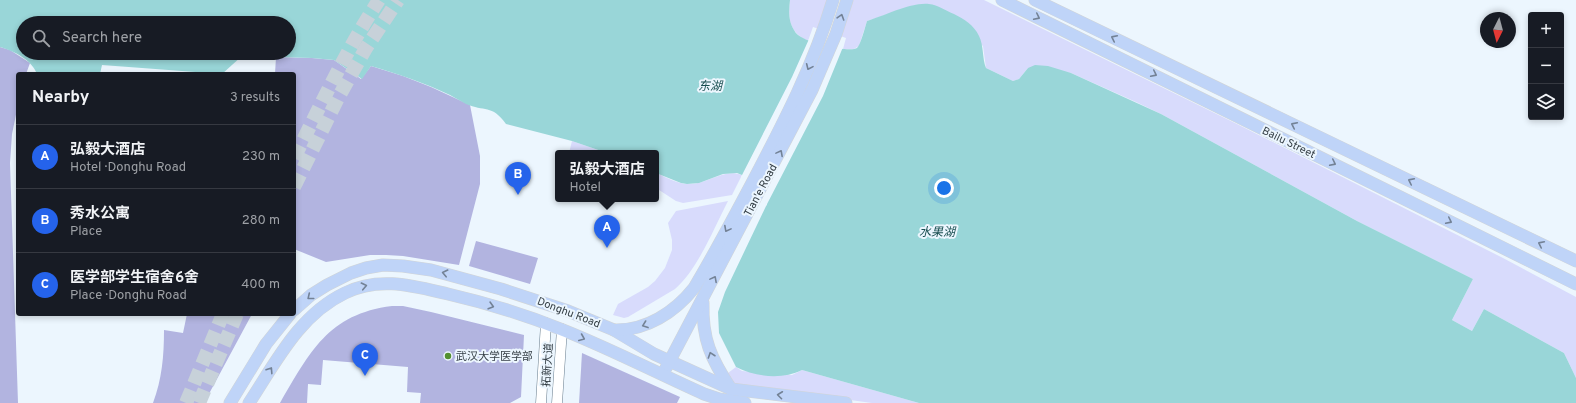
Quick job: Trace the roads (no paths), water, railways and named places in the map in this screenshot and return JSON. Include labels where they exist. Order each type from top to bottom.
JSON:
[{"type":"main road","name":"Tian'e Road","points":[[662,375],[703,298],[750,198],[801,85],[824,30],[833,0]]},
{"type":"main road","name":"Tian'e Road","points":[[614,330],[626,331],[664,316],[686,298],[703,274],[750,198],[812,90],[836,34],[847,0]]},
{"type":"main road","name":"Bailu Street","points":[[1002,0],[1576,284]]},
{"type":"main road","name":"Bailu Street","points":[[1036,0],[1576,261]]},
{"type":"main road","name":"Donghu Road","points":[[296,308],[327,285],[351,273],[383,265],[431,270],[461,277],[538,300],[614,330],[654,354],[731,389],[846,403]]},
{"type":"main road","name":"Donghu Road","points":[[249,403],[304,322],[332,300],[356,288],[384,283],[411,286],[494,306],[546,323],[594,343],[704,394],[746,403]]},
{"type":"main road","points":[[703,298],[704,334],[712,360],[731,389]]},
{"type":"main road","points":[[230,403],[266,344],[288,316]]},
{"type":"street","name":"拓新大道","points":[[541,403],[546,323]]},
{"type":"street","name":"拓新大道","points":[[557,403],[562,329]]},
{"type":"water","name":"水果湖","points":[[0,0],[790,0],[790,19],[792,27],[798,35],[807,40],[830,47],[847,49],[857,48],[867,21],[914,5],[929,4],[939,7],[961,18],[977,32],[981,40],[986,68],[1013,81],[1019,79],[1028,68],[1035,65],[1048,66],[1071,73],[1161,114],[1357,221],[1473,279],[1452,320],[1472,331],[1484,309],[1564,353],[1576,378],[1576,403],[919,403],[802,370],[778,376],[760,375],[736,367],[719,333],[718,312],[725,292],[767,204],[767,195],[742,175],[737,173],[723,174],[699,183],[681,183],[659,174],[659,150],[598,150],[572,141],[506,124],[492,111],[466,104],[431,87],[371,66],[362,79],[334,60],[296,58],[296,16],[16,16],[16,54],[0,47]]},
{"type":"water","name":"水果湖","points":[[27,60],[238,60],[224,72],[195,72],[102,65],[100,72],[36,72]]},
{"type":"tunnel","points":[[296,154],[345,58],[379,0]]},
{"type":"tunnel","points":[[296,183],[338,98],[366,48],[398,0]]},
{"type":"tunnel","points":[[186,403],[222,316]]},
{"type":"tunnel","points":[[199,403],[236,316]]},
{"type":"place","name":"秀水公寓","points":[[518,195]]},
{"type":"place","name":"弘毅大酒店","points":[[607,248]]},
{"type":"place","name":"武汉大学医学部","points":[[448,356]]},
{"type":"place","name":"医学部学生宿舍6舍","points":[[365,376]]},
{"type":"water label","name":"东湖","points":[[710,86]]}]
